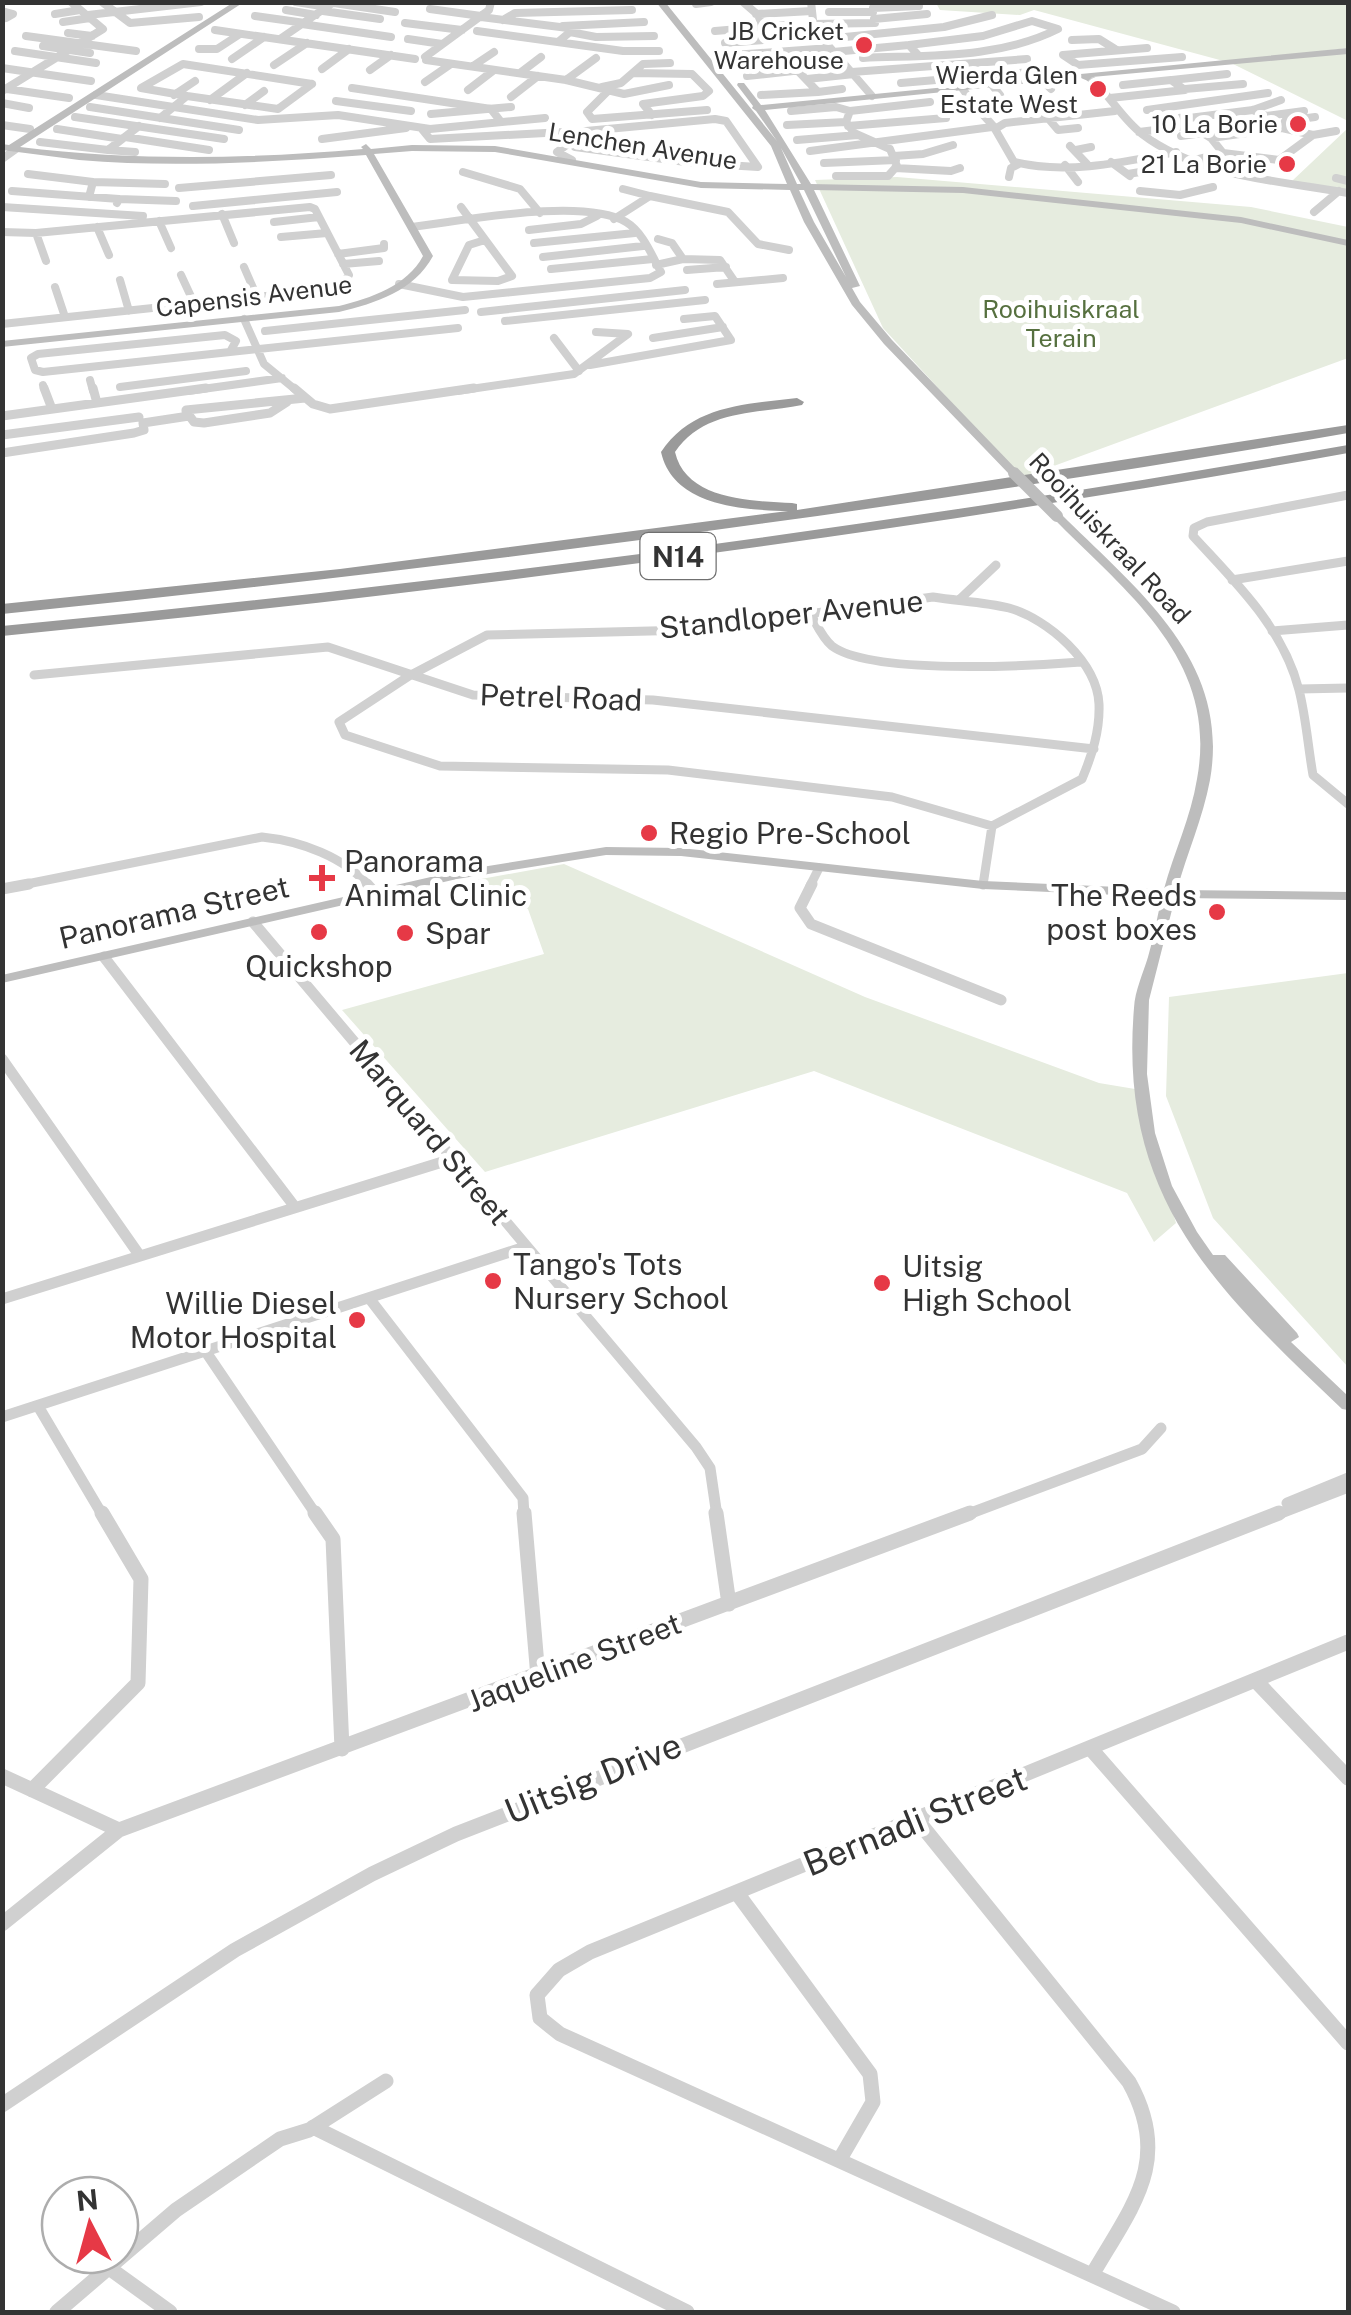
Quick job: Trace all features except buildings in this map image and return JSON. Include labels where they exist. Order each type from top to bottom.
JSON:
[{"type":"highway","points":[[797,402],[723,414],[690,428],[672,444],[668,460],[671,468],[694,488],[720,498],[800,507],[987,485],[1232,449]]},
{"type":"highway","name":"N14","points":[[2,609],[623,540],[934,497],[1348,429]]},
{"type":"highway","name":"N14","points":[[2,631],[274,606],[716,551],[1102,493],[1348,449]]},
{"type":"main road","points":[[8,150],[240,2]]},
{"type":"main road","name":"Rooihuiskraal Road","points":[[660,2],[775,144],[802,205],[856,303],[1164,627],[1184,654],[1199,688],[1209,740],[1207,766],[1181,858],[1163,962],[1141,1019],[1140,1095],[1161,1172],[1180,1220],[1223,1282],[1348,1405]]},
{"type":"main road","name":"Rooihuiskraal Road","points":[[672,2],[759,107],[809,185],[854,284],[896,348]]},
{"type":"main road","points":[[746,108],[872,96],[963,82],[991,90],[1086,78],[1106,93],[1133,72],[1345,51]]},
{"type":"main road","name":"Lenchen Avenue","points":[[8,150],[94,158],[196,160],[463,144],[567,151],[710,180],[915,187],[1084,202],[1241,220],[1348,243]]},
{"type":"main road","name":"Lenchen Avenue","points":[[367,149],[436,148],[543,155],[567,151],[667,180],[751,188],[795,185]]},
{"type":"main road","name":"Capensis Avenue","points":[[2,344],[346,308],[372,300],[418,272],[428,257],[367,149]]},
{"type":"main road","points":[[751,188],[786,193],[802,205]]},
{"type":"main road","name":"Panorama Street","points":[[2,979],[457,875],[543,858],[641,850],[983,886],[1348,899]]},
{"type":"main road","points":[[1094,890],[1163,882],[1181,858]]},
{"type":"main road","name":"Rooihuiskraal Road","points":[[1161,1172],[1230,1274],[1348,1393]]},
{"type":"street","points":[[8,88],[103,29],[70,2]]},
{"type":"street","points":[[102,2],[128,23],[198,16]]},
{"type":"street","points":[[63,22],[200,2]]},
{"type":"street","points":[[296,2],[380,18]]},
{"type":"street","points":[[426,59],[492,7],[491,2]]},
{"type":"street","points":[[696,4],[710,2]]},
{"type":"street","points":[[743,2],[763,27]]},
{"type":"street","points":[[812,24],[919,6]]},
{"type":"street","points":[[756,14],[811,7],[812,24],[872,96]]},
{"type":"street","points":[[232,58],[327,8]]},
{"type":"street","points":[[430,9],[563,26],[644,22]]},
{"type":"street","points":[[55,14],[80,10]]},
{"type":"street","points":[[286,10],[395,12]]},
{"type":"street","points":[[504,20],[515,13],[632,10]]},
{"type":"street","points":[[829,12],[927,14]]},
{"type":"street","points":[[873,13],[885,33]]},
{"type":"street","points":[[846,37],[944,27],[992,15]]},
{"type":"street","points":[[254,16],[391,37]]},
{"type":"street","points":[[154,21],[160,29]]},
{"type":"street","points":[[769,56],[780,51],[909,45],[983,36],[1032,21],[1058,29],[1019,44],[863,58]]},
{"type":"street","points":[[405,23],[462,30]]},
{"type":"street","points":[[715,31],[788,25]]},
{"type":"street","points":[[563,26],[570,32],[596,37],[654,36]]},
{"type":"street","points":[[215,30],[566,80],[624,94],[643,104],[652,115]]},
{"type":"street","points":[[477,31],[659,51]]},
{"type":"street","points":[[558,42],[570,32]]},
{"type":"street","points":[[68,33],[92,36]]},
{"type":"street","points":[[199,49],[217,49],[241,34]]},
{"type":"street","points":[[274,64],[320,35]]},
{"type":"street","points":[[26,36],[136,51]]},
{"type":"street","points":[[724,42],[800,37]]},
{"type":"street","points":[[254,49],[272,38]]},
{"type":"street","points":[[408,39],[442,44]]},
{"type":"street","points":[[774,39],[780,51]]},
{"type":"street","points":[[1072,40],[1098,39],[1115,49],[1133,72]]},
{"type":"street","points":[[363,51],[376,42]]},
{"type":"street","points":[[909,45],[918,55]]},
{"type":"street","points":[[43,46],[90,53]]},
{"type":"street","points":[[1146,48],[1063,55],[1078,65],[1182,57]]},
{"type":"street","points":[[322,69],[349,49]]},
{"type":"street","points":[[15,51],[96,64]]},
{"type":"street","points":[[470,66],[494,52]]},
{"type":"street","points":[[370,70],[391,55]]},
{"type":"street","points":[[470,66],[482,55]]},
{"type":"street","points":[[520,73],[541,57]]},
{"type":"street","points":[[735,59],[812,57]]},
{"type":"street","points":[[566,80],[596,58]]},
{"type":"street","points":[[758,92],[812,85],[853,73],[1026,59]]},
{"type":"street","points":[[670,63],[643,64],[621,83],[600,88],[588,110],[592,119],[706,110]]},
{"type":"street","points":[[181,64],[313,86],[280,108],[174,94],[141,88],[181,64]]},
{"type":"street","points":[[425,82],[451,64]]},
{"type":"street","points":[[952,66],[970,99]]},
{"type":"street","points":[[2,68],[92,81]]},
{"type":"street","points":[[747,76],[820,68]]},
{"type":"street","points":[[468,90],[494,70]]},
{"type":"street","points":[[798,71],[812,85],[842,90]]},
{"type":"street","points":[[210,100],[247,74]]},
{"type":"street","points":[[633,74],[692,74],[709,93],[643,104]]},
{"type":"street","points":[[1123,85],[1227,74]]},
{"type":"street","points":[[512,96],[538,76]]},
{"type":"street","points":[[2,78],[21,80]]},
{"type":"street","points":[[1086,78],[1106,93],[1139,132],[1176,152],[1233,170],[1344,192]]},
{"type":"street","points":[[174,94],[195,80]]},
{"type":"street","points":[[1171,80],[1196,102]]},
{"type":"street","points":[[901,83],[1043,81]]},
{"type":"street","points":[[810,151],[881,143],[960,126],[1048,118],[1106,93],[1184,91],[1243,84]]},
{"type":"street","points":[[624,94],[670,85]]},
{"type":"street","points":[[8,88],[35,90]]},
{"type":"street","points":[[8,88],[70,97]]},
{"type":"street","points":[[352,88],[491,109],[501,122]]},
{"type":"street","points":[[245,105],[264,91]]},
{"type":"street","points":[[370,106],[388,94]]},
{"type":"street","points":[[1147,110],[1268,94]]},
{"type":"street","points":[[96,95],[262,120],[339,115],[421,128],[546,118]]},
{"type":"street","points":[[108,150],[187,96]]},
{"type":"street","points":[[1139,132],[1188,126],[1178,117],[1253,110],[1281,100]]},
{"type":"street","points":[[336,101],[411,111]]},
{"type":"street","points":[[791,112],[930,102]]},
{"type":"street","points":[[2,103],[23,108],[2,120]]},
{"type":"street","points":[[339,115],[358,104]]},
{"type":"street","points":[[1036,104],[1058,130],[1078,128]]},
{"type":"street","points":[[431,114],[511,107]]},
{"type":"street","points":[[90,108],[238,130]]},
{"type":"street","points":[[977,108],[1018,164]]},
{"type":"street","points":[[847,124],[850,110]]},
{"type":"street","points":[[1253,110],[1264,116],[1304,111]]},
{"type":"street","points":[[339,115],[349,136]]},
{"type":"street","points":[[1212,115],[1224,123]]},
{"type":"street","points":[[75,117],[224,139]]},
{"type":"street","points":[[787,125],[946,118]]},
{"type":"street","points":[[1282,128],[1284,122],[1315,118]]},
{"type":"street","points":[[720,119],[726,121],[758,167],[567,151],[590,130],[720,119]]},
{"type":"street","points":[[2,120],[30,130]]},
{"type":"street","points":[[847,124],[860,135],[881,143],[895,161],[951,171],[960,168]]},
{"type":"street","points":[[322,139],[395,132],[409,126]]},
{"type":"street","points":[[421,128],[430,139],[478,140],[564,132]]},
{"type":"street","points":[[1211,138],[1282,128],[1313,135]]},
{"type":"street","points":[[58,129],[210,150]]},
{"type":"street","points":[[1204,148],[1256,160],[1279,160],[1313,135],[1336,130]]},
{"type":"street","points":[[1246,133],[1256,142]]},
{"type":"street","points":[[1181,136],[1203,134],[1220,149]]},
{"type":"street","points":[[797,140],[860,135]]},
{"type":"street","points":[[40,142],[134,152]]},
{"type":"street","points":[[1087,164],[1073,148],[1091,147]]},
{"type":"street","points":[[824,163],[895,161],[956,149]]},
{"type":"street","points":[[1195,160],[1220,149]]},
{"type":"street","points":[[1009,177],[1011,168],[1018,164],[1087,164],[1176,152]]},
{"type":"street","points":[[1118,153],[1125,161]]},
{"type":"street","points":[[836,176],[888,176],[895,161]]},
{"type":"street","points":[[1111,162],[1129,175],[1146,171]]},
{"type":"street","points":[[1065,165],[1078,182]]},
{"type":"street","points":[[1140,191],[1180,195],[1212,188],[1233,170]]},
{"type":"street","points":[[463,172],[520,188],[540,213]]},
{"type":"street","points":[[28,174],[93,182],[165,184]]},
{"type":"street","points":[[179,188],[331,175]]},
{"type":"street","points":[[1336,178],[1348,181]]},
{"type":"street","points":[[268,180],[282,209]]},
{"type":"street","points":[[89,197],[93,182]]},
{"type":"street","points":[[624,188],[728,212],[758,244],[789,250]]},
{"type":"street","points":[[1212,188],[1214,200]]},
{"type":"street","points":[[12,191],[66,198],[176,201]]},
{"type":"street","points":[[193,206],[337,192]]},
{"type":"street","points":[[1314,212],[1344,192]]},
{"type":"street","points":[[614,218],[650,196]]},
{"type":"street","points":[[113,220],[118,199]]},
{"type":"street","points":[[2,208],[113,220],[310,207],[319,217],[349,278],[337,286],[258,297],[2,324]]},
{"type":"street","points":[[462,207],[485,240],[493,245],[511,278],[498,282],[452,280],[469,245],[485,240]]},
{"type":"street","points":[[399,284],[463,297],[661,274],[626,222],[614,218],[540,213],[412,226]]},
{"type":"street","points":[[222,214],[234,243]]},
{"type":"street","points":[[529,230],[581,224],[598,215]]},
{"type":"street","points":[[274,222],[319,217]]},
{"type":"street","points":[[156,219],[170,248]]},
{"type":"street","points":[[2,232],[97,227],[113,220]]},
{"type":"street","points":[[97,227],[109,255]]},
{"type":"street","points":[[534,243],[634,232]]},
{"type":"street","points":[[36,233],[46,261]]},
{"type":"street","points":[[282,238],[328,234]]},
{"type":"street","points":[[295,238],[328,234]]},
{"type":"street","points":[[658,239],[672,242],[683,259]]},
{"type":"street","points":[[338,254],[384,248],[384,244]]},
{"type":"street","points":[[543,257],[643,246]]},
{"type":"street","points":[[551,269],[720,260],[735,282]]},
{"type":"street","points":[[344,264],[379,261]]},
{"type":"street","points":[[598,265],[606,276]]},
{"type":"street","points":[[244,267],[258,297]]},
{"type":"street","points":[[688,270],[726,267]]},
{"type":"street","points":[[182,275],[194,304]]},
{"type":"street","points":[[717,284],[782,278]]},
{"type":"street","points":[[120,280],[129,310]]},
{"type":"street","points":[[573,286],[583,301],[585,313]]},
{"type":"street","points":[[55,287],[65,317]]},
{"type":"street","points":[[481,312],[684,290]]},
{"type":"street","points":[[505,321],[705,300]]},
{"type":"street","points":[[265,331],[464,310]]},
{"type":"street","points":[[425,314],[434,331]]},
{"type":"street","points":[[244,319],[264,364],[317,407],[330,410],[730,341],[715,316],[684,319]]},
{"type":"street","points":[[340,323],[348,340]]},
{"type":"street","points":[[653,338],[723,327]]},
{"type":"street","points":[[230,353],[236,341],[225,335],[48,353],[32,358],[35,370],[42,372],[230,353],[458,328]]},
{"type":"street","points":[[579,370],[628,334],[596,332]]},
{"type":"street","points":[[554,338],[579,370]]},
{"type":"street","points":[[120,387],[246,372]]},
{"type":"street","points":[[2,416],[282,378]]},
{"type":"street","points":[[90,380],[97,403]]},
{"type":"street","points":[[168,381],[172,393]]},
{"type":"street","points":[[43,385],[52,409]]},
{"type":"street","points":[[2,435],[305,398]]},
{"type":"street","points":[[186,410],[196,422],[209,422],[270,413],[287,402]]},
{"type":"street","points":[[2,452],[134,434],[144,430],[138,417]]},
{"type":"street","points":[[1348,495],[1207,522],[1194,528],[1194,540],[1272,631],[1292,668],[1298,689],[1313,775],[1348,804]]},
{"type":"street","points":[[1232,580],[1348,561]]},
{"type":"street","points":[[960,599],[996,564]]},
{"type":"street","name":"Standloper Avenue","points":[[992,826],[904,799],[668,770],[618,766],[440,766],[345,735],[339,722],[409,676],[486,635],[690,630],[906,598],[960,599],[1008,608],[1037,619],[1067,640],[1096,691],[1099,706],[1094,748]]},
{"type":"street","points":[[810,614],[832,645],[852,654],[984,668],[1081,662]]},
{"type":"street","points":[[1272,631],[1348,625]]},
{"type":"street","name":"Petrel Road","points":[[34,676],[328,647],[473,696],[652,700],[1094,748]]},
{"type":"street","points":[[1298,689],[1348,688]]},
{"type":"street","points":[[983,886],[992,826],[1082,779],[1094,748]]},
{"type":"street","points":[[2,889],[262,836],[281,839],[351,865],[376,894]]},
{"type":"street","points":[[819,868],[800,908],[811,924],[1001,1000]]},
{"type":"street","name":"Marquard Street","points":[[253,922],[696,1447],[710,1468],[728,1604]]},
{"type":"street","points":[[104,956],[295,1207]]},
{"type":"street","points":[[2,1060],[140,1256]]},
{"type":"street","points":[[2,1299],[452,1158]]},
{"type":"street","points":[[2,1418],[525,1246]]},
{"type":"street","points":[[369,1298],[522,1498],[538,1677]]},
{"type":"street","points":[[206,1352],[333,1538],[342,1749]]},
{"type":"street","points":[[32,1790],[138,1684],[143,1588],[124,1546],[38,1406]]},
{"type":"street","name":"Jaqueline Street","points":[[2,1924],[119,1830],[1142,1449],[1161,1428]]},
{"type":"street","name":"Uitsig Drive","points":[[1224,1532],[1348,1478]]},
{"type":"street","name":"Uitsig Drive","points":[[2,2106],[235,1950],[372,1874],[456,1834],[558,1791],[1348,1487]]},
{"type":"street","name":"Bernadi Street","points":[[840,2159],[560,2034],[540,2018],[536,2002],[540,1990],[559,1970],[590,1952],[1348,1642]]},
{"type":"street","points":[[1255,1680],[1348,1778]]},
{"type":"street","points":[[1091,1750],[1348,2043]]},
{"type":"street","points":[[2,1776],[119,1830]]},
{"type":"street","points":[[918,1821],[1130,2082],[1148,2117],[1148,2174],[1092,2275]]},
{"type":"street","points":[[736,1893],[870,2074],[874,2102],[840,2159],[1173,2312]]},
{"type":"street","points":[[140,2241],[176,2210],[280,2139],[313,2127],[386,2081]]},
{"type":"street","points":[[313,2127],[687,2312]]},
{"type":"street","points":[[58,2312],[101,2275]]},
{"type":"street","points":[[119,2275],[170,2312]]},
{"type":"green space","points":[[936,3],[1348,3],[1348,48],[1232,62],[1348,52],[1348,121],[1231,63],[1034,10],[1020,15],[940,10]]},
{"type":"green space","points":[[1348,128],[1348,192],[1292,181]]},
{"type":"green space","name":"Rooihuiskraal Terain","points":[[897,177],[1251,207],[1348,227],[1348,358],[1021,478],[883,328],[815,180]]},
{"type":"green space","points":[[564,864],[865,997],[1099,1083],[1135,1089],[1176,1223],[1154,1242],[1127,1193],[814,1071],[485,1172],[342,1010],[544,954],[528,909],[459,883]]},
{"type":"green space","points":[[1348,973],[1348,1367],[1213,1218],[1166,1096],[1169,997]]},
{"type":"place","name":"JB Cricket Warehouse","points":[[864,45]]},
{"type":"place","name":"Wierda Glen Estate West","points":[[1098,89]]},
{"type":"place","name":"10 La Borie","points":[[1298,124]]},
{"type":"place","name":"21 La Borie","points":[[1287,164]]},
{"type":"place","name":"Regio Pre-School","points":[[649,833]]},
{"type":"place","name":"Panorama Animal Clinic","points":[[322,878]]},
{"type":"place","name":"The Reeds post boxes","points":[[1217,912]]},
{"type":"place","name":"Quickshop","points":[[319,932]]},
{"type":"place","name":"Spar","points":[[405,933]]},
{"type":"place","name":"Tango's Tots Nursery School","points":[[493,1281]]},
{"type":"place","name":"Uitsig High School","points":[[882,1283]]},
{"type":"place","name":"Willie Diesel Motor Hospital","points":[[357,1320]]}]
